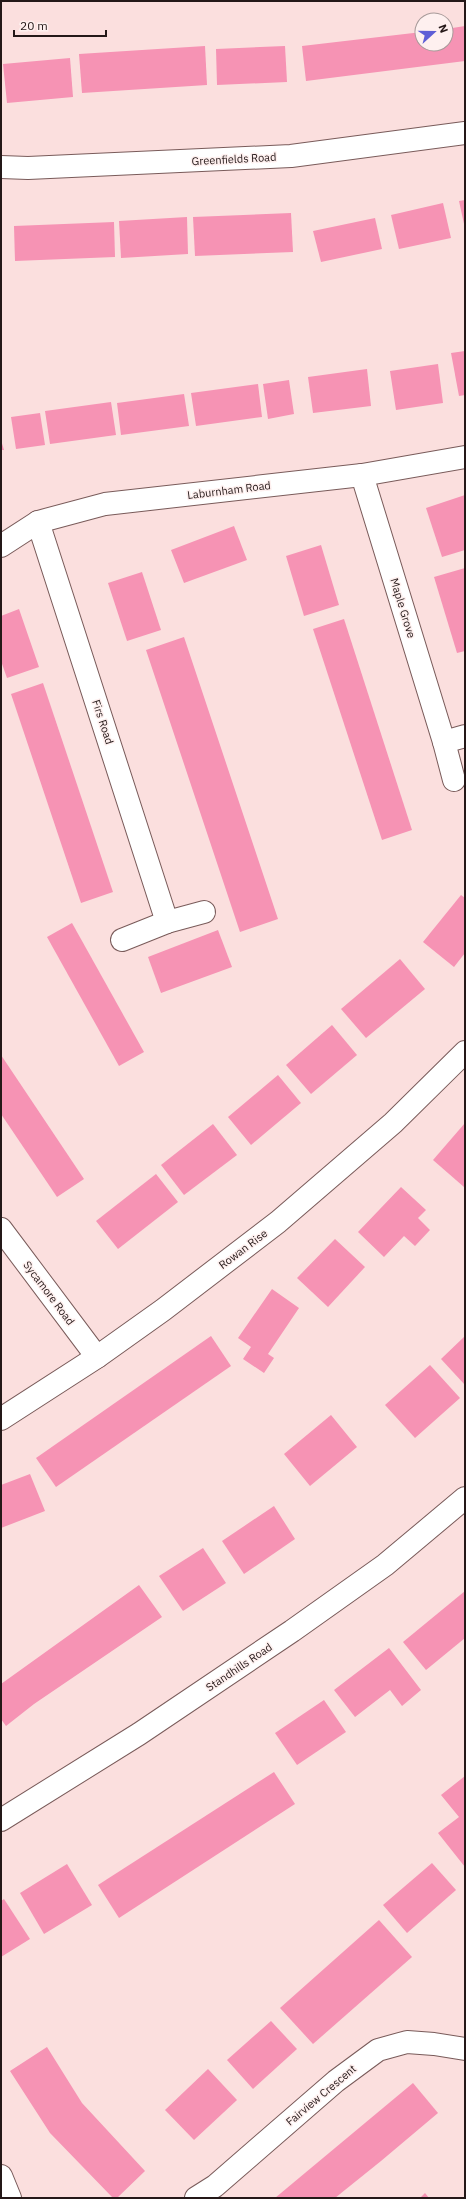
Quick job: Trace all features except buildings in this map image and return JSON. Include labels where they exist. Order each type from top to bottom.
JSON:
[{"type":"street","name":"Greenfields Road","points":[[1,167],[28,168],[291,156],[465,133]]},
{"type":"street","name":"Laburnham Road","points":[[1,546],[38,522],[105,504],[362,475],[465,457]]},
{"type":"street","name":"Maple Grove","points":[[362,475],[444,742],[454,780]]},
{"type":"street","name":"Firs Road","points":[[38,522],[167,922]]},
{"type":"street","points":[[444,742],[465,736]]},
{"type":"street","points":[[122,940],[167,922],[204,912]]},
{"type":"street","name":"Rowan Rise","points":[[1,1419],[97,1357],[278,1222],[393,1123],[465,1052]]},
{"type":"street","name":"Sycamore Road","points":[[1,1229],[97,1357]]},
{"type":"street","name":"Standhills Road","points":[[1,1820],[139,1734],[298,1627],[386,1565],[465,1498]]},
{"type":"street","name":"Fairview Crescent","points":[[196,2198],[215,2186],[336,2081],[378,2050],[407,2042],[434,2044],[465,2049]]},
{"type":"street","points":[[1,2176],[10,2198]]}]
